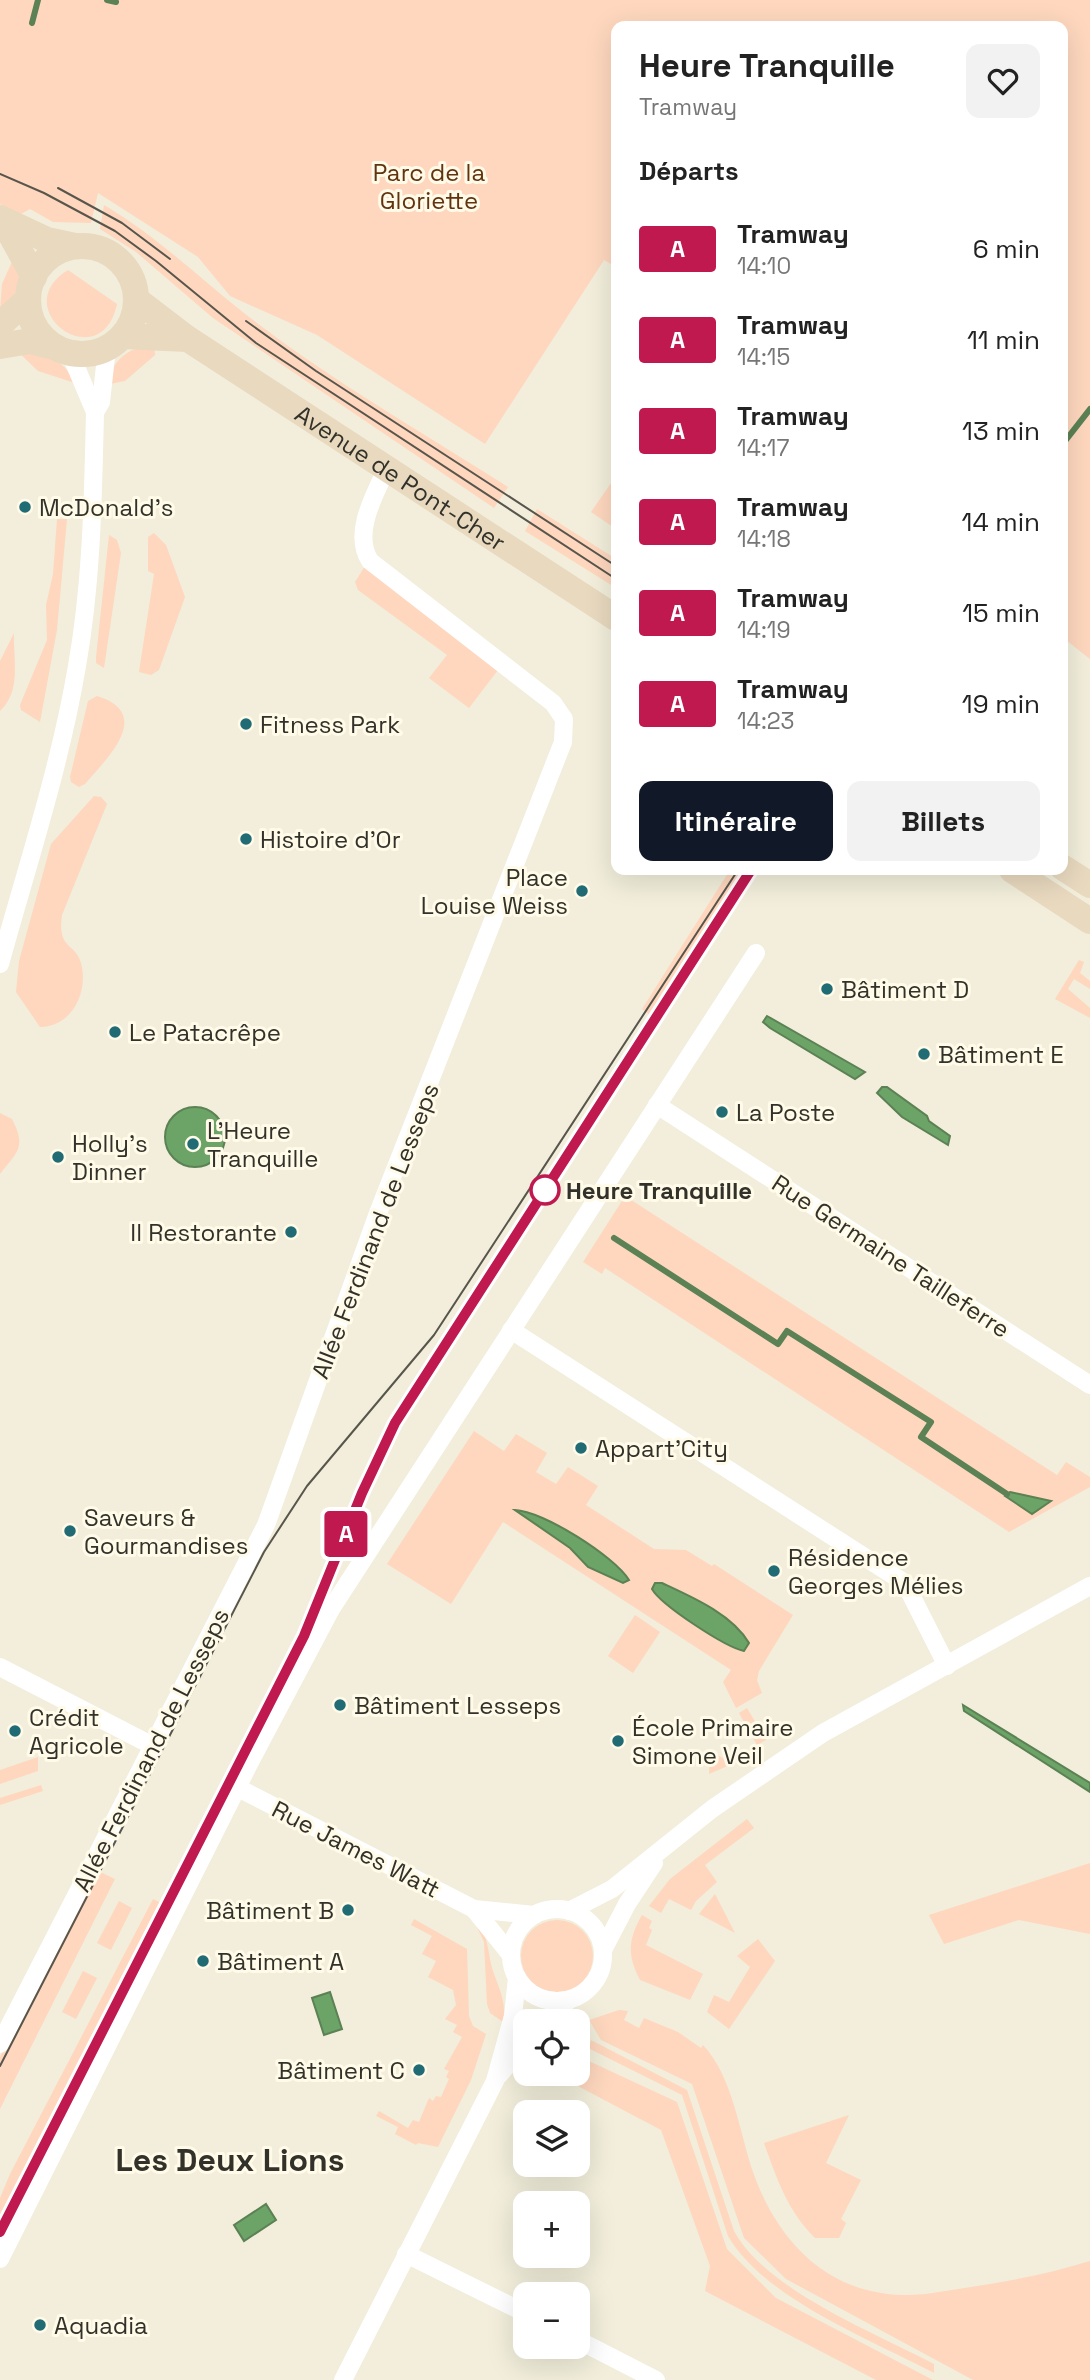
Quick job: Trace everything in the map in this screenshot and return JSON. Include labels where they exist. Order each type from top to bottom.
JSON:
[{"type":"main road","points":[[0,220],[47,240],[90,247],[118,259],[131,278],[136,300],[130,325],[115,342]]},
{"type":"main road","points":[[0,220],[11,235],[31,288],[35,326],[62,350]]},
{"type":"main road","points":[[0,325],[31,288],[44,262],[58,252],[75,246]]},
{"type":"main road","name":"Avenue de Pont-Cher","points":[[136,300],[188,339],[611,615]]},
{"type":"main road","points":[[0,346],[30,341],[89,354],[115,342],[188,339]]},
{"type":"main road","points":[[1068,871],[1090,884]]},
{"type":"main road","points":[[1020,875],[1090,921]]},
{"type":"street","points":[[95,412],[101,402],[115,342]]},
{"type":"street","points":[[0,964],[60,747],[77,667],[92,540],[95,412],[62,350]]},
{"type":"street","name":"Allée Ferdinand de Lesseps","points":[[0,2044],[266,1525],[378,1213],[563,742],[564,719],[553,703],[370,561],[365,552],[363,528],[387,468]]},
{"type":"street","points":[[0,2259],[237,1788],[331,1609],[756,953]]},
{"type":"street","name":"Rue Germaine Tailleferre","points":[[657,1105],[1090,1385]]},
{"type":"street","points":[[511,1330],[905,1583],[947,1666]]},
{"type":"street","points":[[343,2380],[495,2081],[513,2016],[517,1978],[511,1955],[517,1932],[534,1915],[548,1910],[569,1910],[612,1889],[767,1769],[822,1733],[1090,1586]]},
{"type":"street","points":[[0,1667],[153,1745]]},
{"type":"street","name":"Rue James Watt","points":[[237,1788],[474,1909],[534,1915]]},
{"type":"street","points":[[560,2009],[569,2000],[582,1994],[596,1980],[603,1950],[627,1904],[662,1852]]},
{"type":"street","name":"Rue James Watt","points":[[474,1909],[511,1955]]},
{"type":"street","points":[[569,1910],[592,1925],[603,1950]]},
{"type":"street","points":[[517,1978],[539,1998],[569,2000]]},
{"type":"street","points":[[495,2081],[513,2059]]},
{"type":"street","points":[[406,2254],[513,2308]]},
{"type":"street","points":[[590,2346],[656,2380]]},
{"type":"green space","name":"Parc de la Gloriette","points":[[0,0],[1090,0],[1090,659],[1068,642],[1068,21],[611,21],[611,264],[604,260],[485,444],[317,335],[230,296],[198,257],[98,193],[91,223],[53,222],[30,209],[19,215],[0,204]]},
{"type":"green space","points":[[104,205],[165,248],[241,311],[291,348],[508,487],[494,508],[213,318],[136,252],[100,229]]},
{"type":"green space","points":[[16,253],[18,285],[12,298],[0,311],[2,284]]},
{"type":"green space","points":[[68,270],[117,304],[108,326],[94,336],[78,336],[63,330],[52,318],[47,302],[51,286]]},
{"type":"green space","points":[[154,344],[155,355],[125,381],[105,385],[113,368],[123,356]]},
{"type":"green space","points":[[13,347],[57,361],[75,383],[38,371]]},
{"type":"green space","points":[[611,483],[611,526],[591,512]]},
{"type":"green space","points":[[537,509],[611,556],[611,585],[525,531]]},
{"type":"green space","points":[[57,519],[67,519],[57,630],[40,722],[21,710],[20,705],[47,640],[46,605],[53,574]]},
{"type":"green space","points":[[154,533],[166,545],[185,597],[159,670],[151,675],[139,672],[154,574],[148,571],[148,537]]},
{"type":"green space","points":[[109,535],[117,540],[121,553],[104,668],[96,663],[96,657]]},
{"type":"green space","points":[[365,566],[498,670],[469,708],[429,678],[447,655],[358,590],[355,582]]},
{"type":"green space","points":[[14,633],[14,684],[7,703],[0,711],[0,661]]},
{"type":"green space","points":[[97,696],[114,704],[123,714],[124,725],[113,750],[85,784],[79,787],[71,782],[70,777],[88,701]]},
{"type":"green space","points":[[94,796],[101,797],[107,804],[62,915],[61,926],[64,940],[81,963],[83,974],[80,996],[69,1015],[61,1021],[40,1027],[16,992],[19,961],[51,844]]},
{"type":"green space","points":[[727,875],[755,875],[659,1022],[642,1009]]},
{"type":"green space","points":[[1079,960],[1084,962],[1080,973],[1090,981],[1090,989],[1074,979],[1068,989],[1090,1008],[1090,1018],[1055,999]]},
{"type":"green space","points":[[0,1113],[12,1119],[19,1143],[15,1155],[0,1174]]},
{"type":"green space","points":[[625,1196],[1057,1475],[1066,1462],[1090,1477],[1090,1487],[1009,1532],[605,1268],[602,1274],[583,1262]]},
{"type":"green space","points":[[474,1431],[504,1451],[516,1434],[547,1453],[536,1472],[556,1484],[568,1467],[598,1486],[586,1505],[654,1549],[686,1550],[712,1566],[714,1564],[793,1615],[759,1671],[757,1680],[762,1693],[736,1708],[723,1682],[731,1670],[503,1522],[451,1604],[387,1564]]},
{"type":"green space","points":[[635,1615],[660,1632],[633,1673],[608,1656]]},
{"type":"green space","points":[[747,1708],[766,1740],[757,1745],[739,1713]]},
{"type":"green space","points":[[710,1750],[732,1764],[709,1774]]},
{"type":"green space","points":[[38,1757],[38,1771],[0,1784],[0,1770]]},
{"type":"green space","points":[[41,1785],[43,1791],[0,1805],[0,1798]]},
{"type":"green space","points":[[747,1819],[754,1828],[705,1865],[717,1882],[696,1901],[691,1910],[669,1899],[661,1913],[649,1906],[670,1879]]},
{"type":"green space","points":[[1090,1863],[1090,1934],[1019,1920],[944,1944],[929,1915]]},
{"type":"green space","points":[[96,1870],[115,1879],[0,2109],[0,2057]]},
{"type":"green space","points":[[715,1894],[735,1933],[699,1914]]},
{"type":"green space","points":[[153,1899],[170,1907],[0,2242],[0,2198],[10,2174]]},
{"type":"green space","points":[[119,1901],[132,1908],[111,1950],[97,1943]]},
{"type":"green space","points":[[642,1915],[652,1921],[649,1928],[652,1930],[646,1945],[703,1974],[690,2000],[640,1980],[631,1955],[631,1947]]},
{"type":"green space","points":[[414,1919],[467,1949],[469,2016],[473,2026],[486,2034],[471,2080],[438,2147],[418,2143],[416,2145],[395,2134],[398,2127],[376,2116],[379,2111],[408,2128],[413,2120],[419,2122],[429,2098],[433,2101],[436,2096],[441,2097],[449,2079],[446,2077],[449,2071],[444,2069],[462,2037],[453,2032],[457,2025],[445,2019],[456,2005],[453,1990],[428,1977],[436,1961],[422,1954],[432,1936],[411,1925]]},
{"type":"green space","points":[[557,1920],[577,1926],[587,1936],[593,1956],[587,1976],[577,1986],[557,1992],[537,1986],[527,1976],[521,1956],[527,1936],[537,1926]]},
{"type":"green space","points":[[480,1925],[503,2001],[503,2022],[490,2013],[487,2004],[484,1942],[477,1927]]},
{"type":"green space","points":[[758,1939],[775,1961],[729,2029],[707,2012],[714,1995],[729,2002],[750,1967],[737,1956]]},
{"type":"green space","points":[[83,1971],[97,1978],[76,2019],[62,2012]]},
{"type":"green space","points":[[619,2010],[628,2011],[624,2020],[639,2028],[644,2018],[678,2032],[701,2048],[703,2045],[722,2073],[753,2172],[776,2220],[808,2258],[828,2273],[850,2284],[875,2292],[902,2295],[936,2293],[1016,2279],[1090,2261],[1090,2380],[973,2380],[786,2279],[744,2238],[692,2084],[601,2040],[590,2020]]},
{"type":"green space","points":[[591,2040],[687,2090],[734,2231],[749,2252],[770,2272],[824,2308],[934,2364],[934,2373],[821,2315],[767,2279],[745,2259],[728,2236],[682,2095],[590,2049]]},
{"type":"green space","points":[[590,2062],[677,2102],[727,2249],[776,2298],[933,2380],[876,2380],[705,2291],[710,2266],[661,2130],[578,2086],[590,2086]]},
{"type":"green space","points":[[849,2115],[826,2163],[861,2180],[841,2219],[846,2223],[839,2238],[815,2238],[790,2205],[764,2143]]},
{"type":"shaded area","points":[[767,1016],[865,1072],[855,1079],[770,1028],[763,1022]]},
{"type":"shaded area","points":[[882,1087],[887,1087],[950,1136],[948,1145],[902,1117],[877,1093]]},
{"type":"shaded area","points":[[195,1107],[212,1112],[220,1120],[225,1137],[220,1154],[212,1162],[195,1167],[178,1162],[170,1154],[165,1137],[170,1120],[178,1112]]},
{"type":"shaded area","points":[[1010,1492],[1051,1501],[1032,1514],[1005,1496]]},
{"type":"shaded area","points":[[515,1510],[543,1518],[577,1536],[609,1559],[629,1580],[623,1583],[588,1567],[570,1548]]},
{"type":"shaded area","points":[[655,1583],[662,1583],[686,1594],[722,1615],[749,1643],[744,1651],[723,1642],[680,1615],[652,1589]]},
{"type":"shaded area","points":[[963,1705],[1090,1783],[1090,1792],[964,1711]]},
{"type":"shaded area","points":[[330,1992],[342,2029],[324,2035],[312,1998]]},
{"type":"shaded area","points":[[266,2204],[276,2220],[244,2241],[234,2225]]},
{"type":"waterway","points":[[32,23],[38,0]]},
{"type":"waterway","points":[[107,0],[116,2]]},
{"type":"waterway","points":[[1068,437],[1090,409]]},
{"type":"waterway","points":[[614,1238],[778,1344],[787,1331],[931,1422],[921,1437],[1007,1494]]},
{"type":"tram line","points":[[0,174],[44,193],[115,231],[256,343],[611,576]]},
{"type":"tram line","points":[[58,188],[122,223],[170,259]]},
{"type":"tram line","points":[[246,321],[316,371],[611,563]]},
{"type":"tram line","points":[[0,2066],[264,1552],[307,1486],[434,1335],[735,875]]},
{"type":"tram line","points":[[0,2232],[304,1636],[362,1493],[395,1423],[748,875]]},
{"type":"tram line","name":"A","points":[[0,2232],[304,1636],[362,1493],[395,1423],[748,875]]},
{"type":"place","name":"McDonald's","points":[[25,507]]},
{"type":"place","name":"Fitness Park","points":[[246,724]]},
{"type":"place","name":"Histoire d'Or","points":[[246,839]]},
{"type":"place","name":"Place Louise Weiss","points":[[582,891]]},
{"type":"place","name":"Bâtiment D","points":[[827,989]]},
{"type":"place","name":"Le Patacrêpe","points":[[115,1032]]},
{"type":"place","name":"Bâtiment E","points":[[924,1054]]},
{"type":"place","name":"La Poste","points":[[722,1112]]},
{"type":"place","name":"L'Heure Tranquille","points":[[193,1144]]},
{"type":"place","name":"Holly's Dinner","points":[[58,1157]]},
{"type":"place","name":"Heure Tranquille","points":[[545,1190]]},
{"type":"place","name":"Il Restorante","points":[[291,1232]]},
{"type":"place","name":"Appart'City","points":[[581,1448]]},
{"type":"place","name":"Saveurs & Gourmandises","points":[[70,1531]]},
{"type":"place","name":"Résidence Georges Mélies","points":[[774,1571]]},
{"type":"place","name":"Bâtiment Lesseps","points":[[340,1705]]},
{"type":"place","name":"Crédit Agricole","points":[[15,1731]]},
{"type":"place","name":"École Primaire Simone Veil","points":[[618,1741]]},
{"type":"place","name":"Bâtiment B","points":[[348,1910]]},
{"type":"place","name":"Bâtiment A","points":[[203,1961]]},
{"type":"place","name":"Bâtiment C","points":[[419,2070]]},
{"type":"place","name":"Aquadia","points":[[40,2325]]},
{"type":"district","name":"Les Deux Lions","points":[[230,2160]]}]
